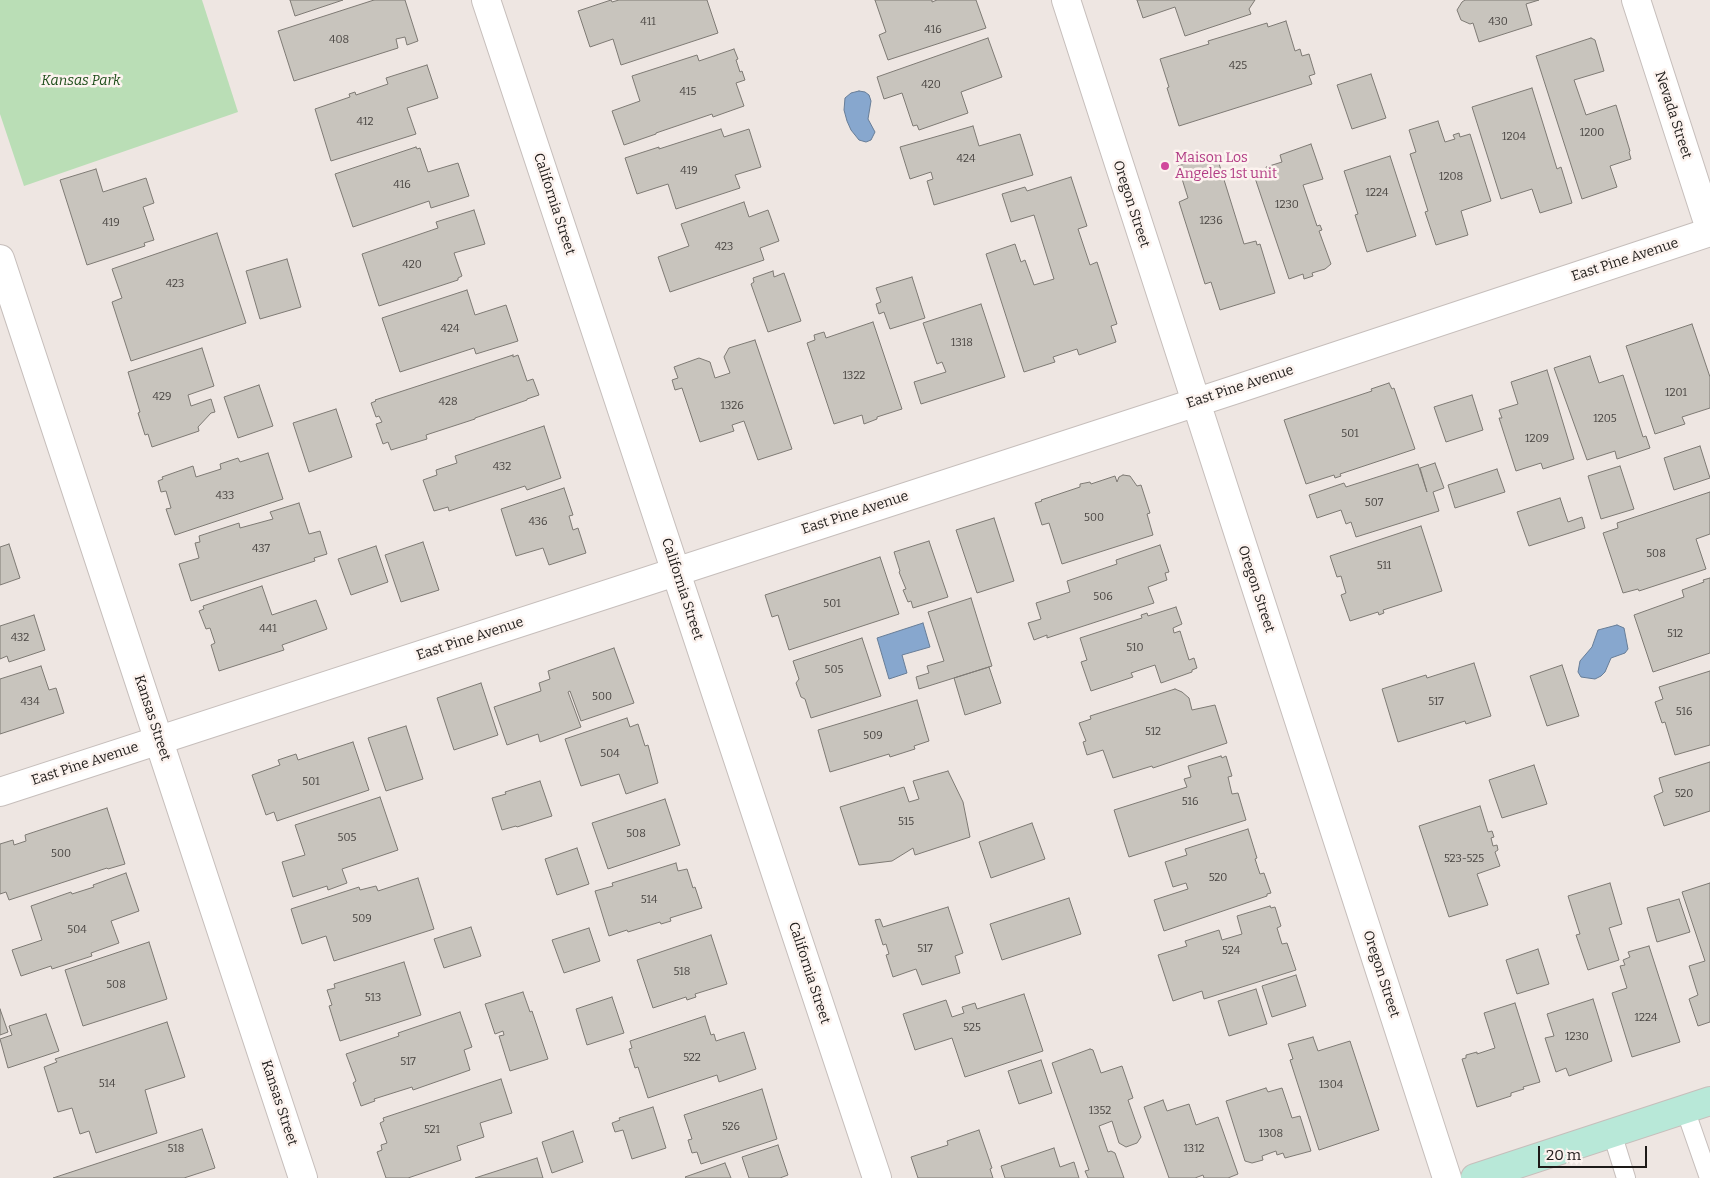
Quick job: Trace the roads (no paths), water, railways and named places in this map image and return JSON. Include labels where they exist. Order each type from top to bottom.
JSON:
[{"type":"street","name":"California Street","points":[[486,0],[877,1178]]},
{"type":"street","name":"Oregon Street","points":[[1066,0],[1447,1178]]},
{"type":"street","name":"Nevada Street","points":[[1636,0],[1710,231]]},
{"type":"street","name":"East Pine Avenue","points":[[0,792],[1196,402],[1710,231]]},
{"type":"street","name":"Kansas Street","points":[[0,259],[303,1178]]},
{"type":"street","points":[[1475,1178],[1697,1105]]},
{"type":"lane","points":[[1697,1105],[1709,1178]]},
{"type":"lane","points":[[1612,1133],[1626,1178]]},
{"type":"water","points":[[859,91],[869,95],[871,101],[868,119],[875,132],[871,140],[866,142],[859,140],[851,130],[844,110],[845,98],[851,93]]},
{"type":"water","points":[[923,623],[930,647],[902,655],[907,673],[889,679],[877,638]]},
{"type":"water","points":[[1617,625],[1624,628],[1628,649],[1625,653],[1611,658],[1605,672],[1601,676],[1595,679],[1581,677],[1578,672],[1580,661],[1592,647],[1598,630]]},
{"type":"place","name":"Maison Los Angeles 1st unit","points":[[1165,166]]},
{"type":"park label","name":"Kansas Park","points":[[81,81]]}]
